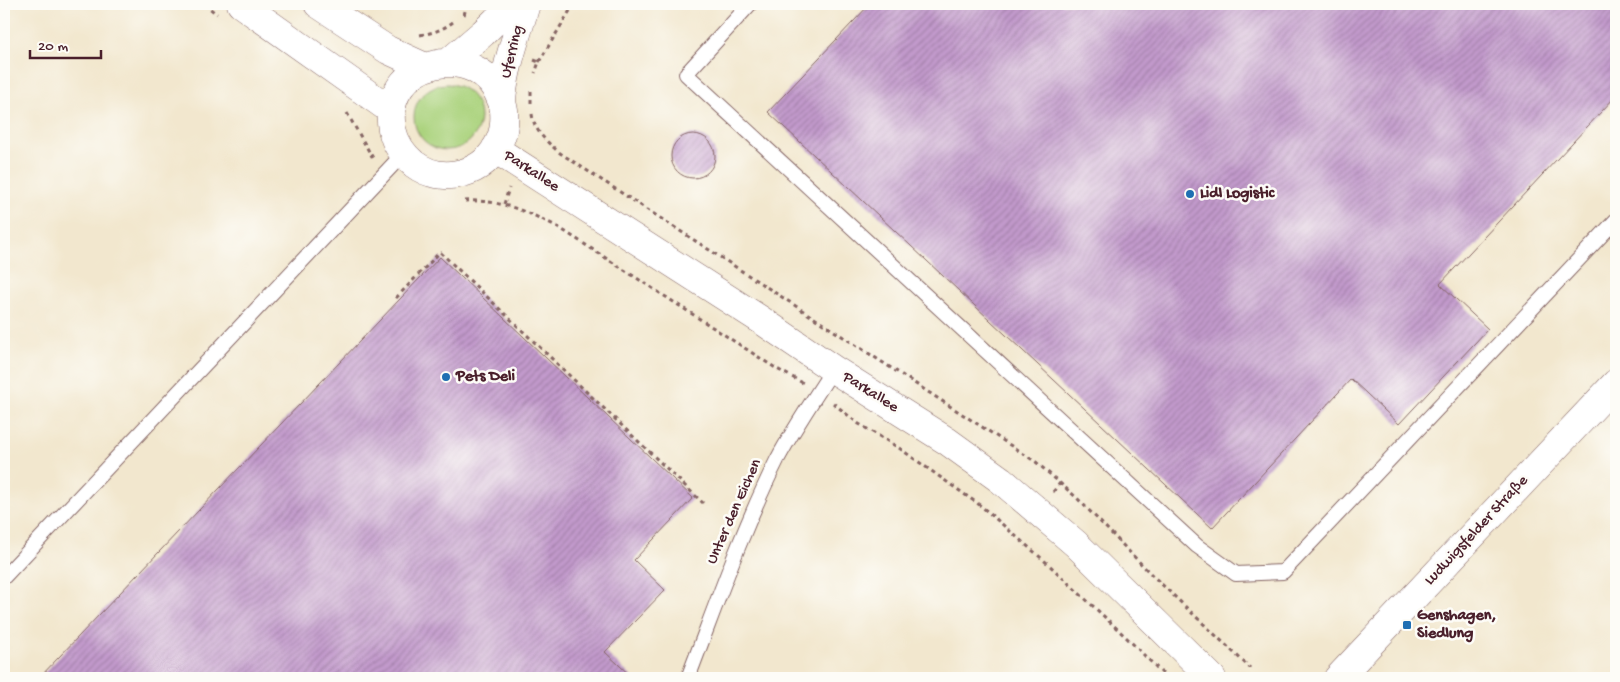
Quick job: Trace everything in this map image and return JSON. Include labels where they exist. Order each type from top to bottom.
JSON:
[{"type":"street","name":"Parkallee","points":[[318,4],[388,50],[437,64],[469,66],[483,75],[494,87],[502,102],[504,114],[504,126],[499,142],[488,159],[467,172],[451,175],[434,174],[423,169],[403,154],[394,136],[392,111],[395,99],[402,85],[414,73],[437,64]]},
{"type":"street","name":"Uferring","points":[[437,64],[473,24],[513,4]]},
{"type":"street","name":"Uferring","points":[[502,102],[511,52],[526,4]]},
{"type":"street","points":[[230,10],[392,111]]},
{"type":"street","name":"Parkallee","points":[[495,149],[947,441],[1001,480],[1076,544],[1212,678]]},
{"type":"street","name":"Ludwigsfelder Straße","points":[[1338,678],[1616,383]]},
{"type":"lane","points":[[750,4],[686,74],[1197,546],[1236,574],[1283,572],[1616,220]]},
{"type":"lane","points":[[4,577],[403,154]]},
{"type":"lane","name":"Unter den Eichen","points":[[688,678],[723,583],[752,514],[794,430],[833,369]]},
{"type":"path","points":[[204,4],[230,10]]},
{"type":"path","points":[[414,34],[432,33],[473,24],[467,4]]},
{"type":"path","points":[[533,77],[538,62],[574,4]]},
{"type":"path","points":[[511,52],[538,62]]},
{"type":"path","points":[[531,85],[533,122],[545,140],[560,153],[1036,462],[1103,524],[1152,576],[1250,668]]},
{"type":"path","points":[[346,112],[351,117],[368,150],[384,174]]},
{"type":"path","points":[[460,201],[488,201],[504,204],[532,214],[558,227],[777,369],[819,392],[859,424],[899,448],[981,506],[1047,563],[1167,678]]},
{"type":"path","points":[[396,298],[440,252],[703,503]]},
{"type":"path","points":[[1052,494],[1060,483]]},
{"type":"green space","points":[[440,84],[454,84],[466,89],[475,98],[480,110],[478,130],[471,141],[454,150],[440,150],[428,145],[419,136],[414,124],[414,110],[419,98],[428,89]]},
{"type":"building","name":"Lidl Logistic","points":[[870,4],[1616,4],[1616,96],[1440,284],[1488,329],[1399,424],[1351,379],[1212,528],[768,112]]},
{"type":"building","points":[[697,134],[709,140],[714,147],[714,165],[709,172],[702,177],[689,178],[677,172],[672,165],[671,152],[677,140],[684,135]]},
{"type":"building","name":"Pets Deli","points":[[440,257],[693,498],[634,560],[665,590],[605,652],[633,678],[39,678]]},
{"type":"place","name":"Lidl Logistic","points":[[1190,194]]},
{"type":"place","name":"Pets Deli","points":[[446,377]]},
{"type":"place","name":"Genshagen, Siedlung","points":[[1407,625]]}]
